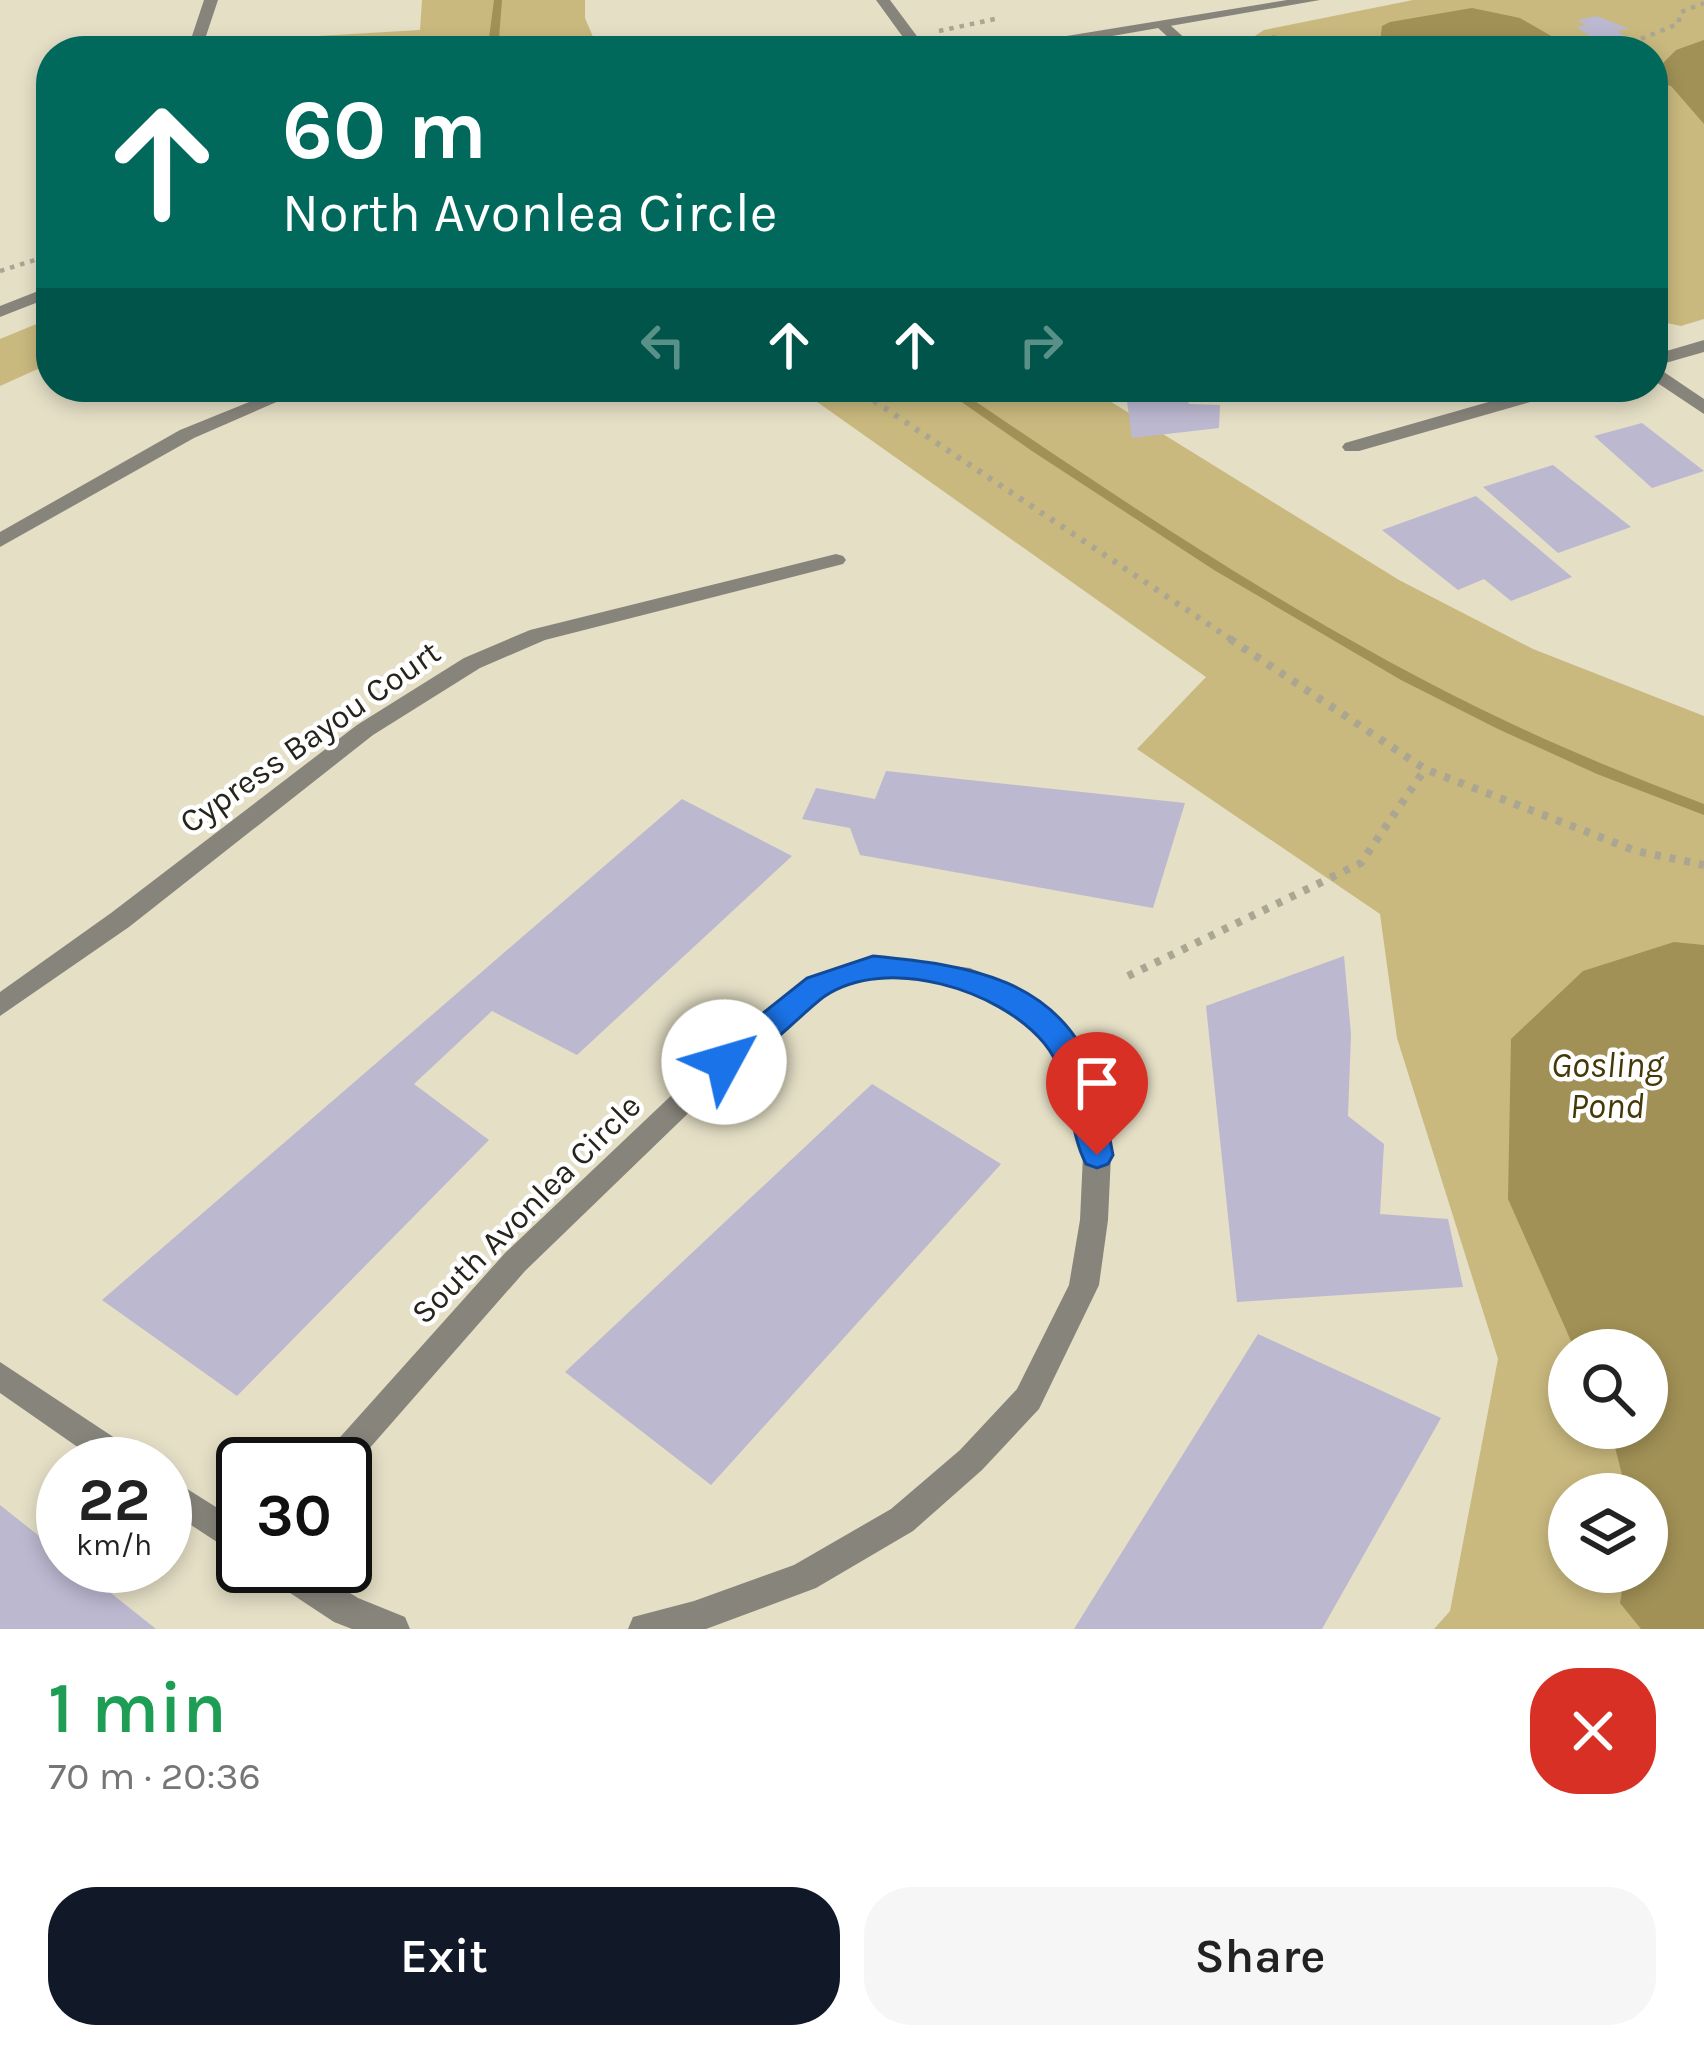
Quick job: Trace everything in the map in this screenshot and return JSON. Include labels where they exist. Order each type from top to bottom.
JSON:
[{"type":"street","points":[[199,36],[212,0]]},
{"type":"street","points":[[884,0],[909,36]]},
{"type":"street","points":[[1107,36],[1313,0]]},
{"type":"street","points":[[1164,28],[1174,36]]},
{"type":"street","points":[[0,312],[36,297]]},
{"type":"street","points":[[1668,357],[1704,346]]},
{"type":"street","points":[[1668,382],[1704,408]]},
{"type":"street","points":[[0,541],[188,434],[266,402]]},
{"type":"street","points":[[1352,447],[1510,402]]},
{"type":"street","name":"Cypress Bayou Court","points":[[0,1006],[120,920],[365,730],[472,663],[538,635],[836,560]]},
{"type":"street","name":"South Avonlea Circle","points":[[360,1437],[515,1262],[724,1062],[818,986],[873,967],[961,975],[1013,998],[1055,1035],[1082,1079],[1097,1155],[1084,1285],[1028,1399],[970,1460],[902,1520],[804,1577],[694,1617],[644,1629]]},
{"type":"street","points":[[0,1376],[89,1437]]},
{"type":"street","points":[[320,1593],[392,1629]]},
{"type":"path","points":[[1656,36],[1678,24],[1682,12],[1704,3]]},
{"type":"path","points":[[0,271],[36,260]]},
{"type":"path","points":[[875,402],[1425,769],[1636,851],[1704,865]]},
{"type":"path","points":[[1128,976],[1360,863],[1425,769]]},
{"type":"shaded area","points":[[422,0],[585,0],[585,18],[593,36],[317,36],[420,30]]},
{"type":"shaded area","points":[[1413,0],[1704,0],[1704,319],[1681,326],[1668,323],[1668,36],[1255,36],[1264,30]]},
{"type":"shaded area","points":[[36,324],[36,370],[0,386],[0,339]]},
{"type":"shaded area","points":[[817,402],[1111,402],[1399,580],[1533,649],[1704,716],[1704,1629],[1434,1629],[1450,1611],[1498,1359],[1397,1038],[1380,914],[1137,749],[1206,677]]},
{"type":"water","points":[[1472,8],[1520,18],[1551,36],[1381,36],[1382,26]]},
{"type":"water","points":[[1704,40],[1704,124],[1668,85],[1668,58]]},
{"type":"water","name":"Gosling Pond","points":[[1674,942],[1704,945],[1704,1629],[1641,1629],[1620,1603],[1622,1593],[1668,1593],[1668,1473],[1622,1473],[1615,1449],[1668,1449],[1668,1329],[1566,1329],[1508,1199],[1511,1039],[1583,971]]},
{"type":"building","points":[[1597,16],[1629,29],[1617,31],[1625,36],[1590,36],[1576,27],[1586,25],[1577,20]]},
{"type":"building","points":[[1127,402],[1220,405],[1219,428],[1132,438]]},
{"type":"building","points":[[1642,423],[1704,471],[1652,488],[1594,436]]},
{"type":"building","points":[[1553,465],[1631,527],[1558,553],[1483,487]]},
{"type":"building","points":[[1476,496],[1572,577],[1511,601],[1484,579],[1458,590],[1382,530]]},
{"type":"building","points":[[886,771],[1185,803],[1153,908],[860,855],[850,828],[802,819],[816,788],[875,799]]},
{"type":"building","points":[[682,799],[792,856],[577,1055],[492,1011],[414,1084],[489,1140],[237,1396],[102,1300]]},
{"type":"building","points":[[1344,956],[1351,1034],[1348,1116],[1384,1144],[1380,1214],[1448,1219],[1463,1287],[1237,1302],[1206,1006]]},
{"type":"building","points":[[872,1084],[1001,1164],[711,1485],[565,1372]]},
{"type":"building","points":[[1258,1334],[1441,1418],[1322,1629],[1074,1629]]},
{"type":"building","points":[[0,1505],[36,1534],[36,1593],[111,1593],[156,1629],[0,1629]]},
{"type":"waterway","points":[[494,36],[498,0]]},
{"type":"waterway","points":[[968,402],[1219,567],[1406,677],[1602,771],[1704,810]]},
{"type":"route","points":[[724,1062],[818,986],[873,967],[961,975],[1013,998],[1055,1035],[1082,1079],[1097,1155]]}]
